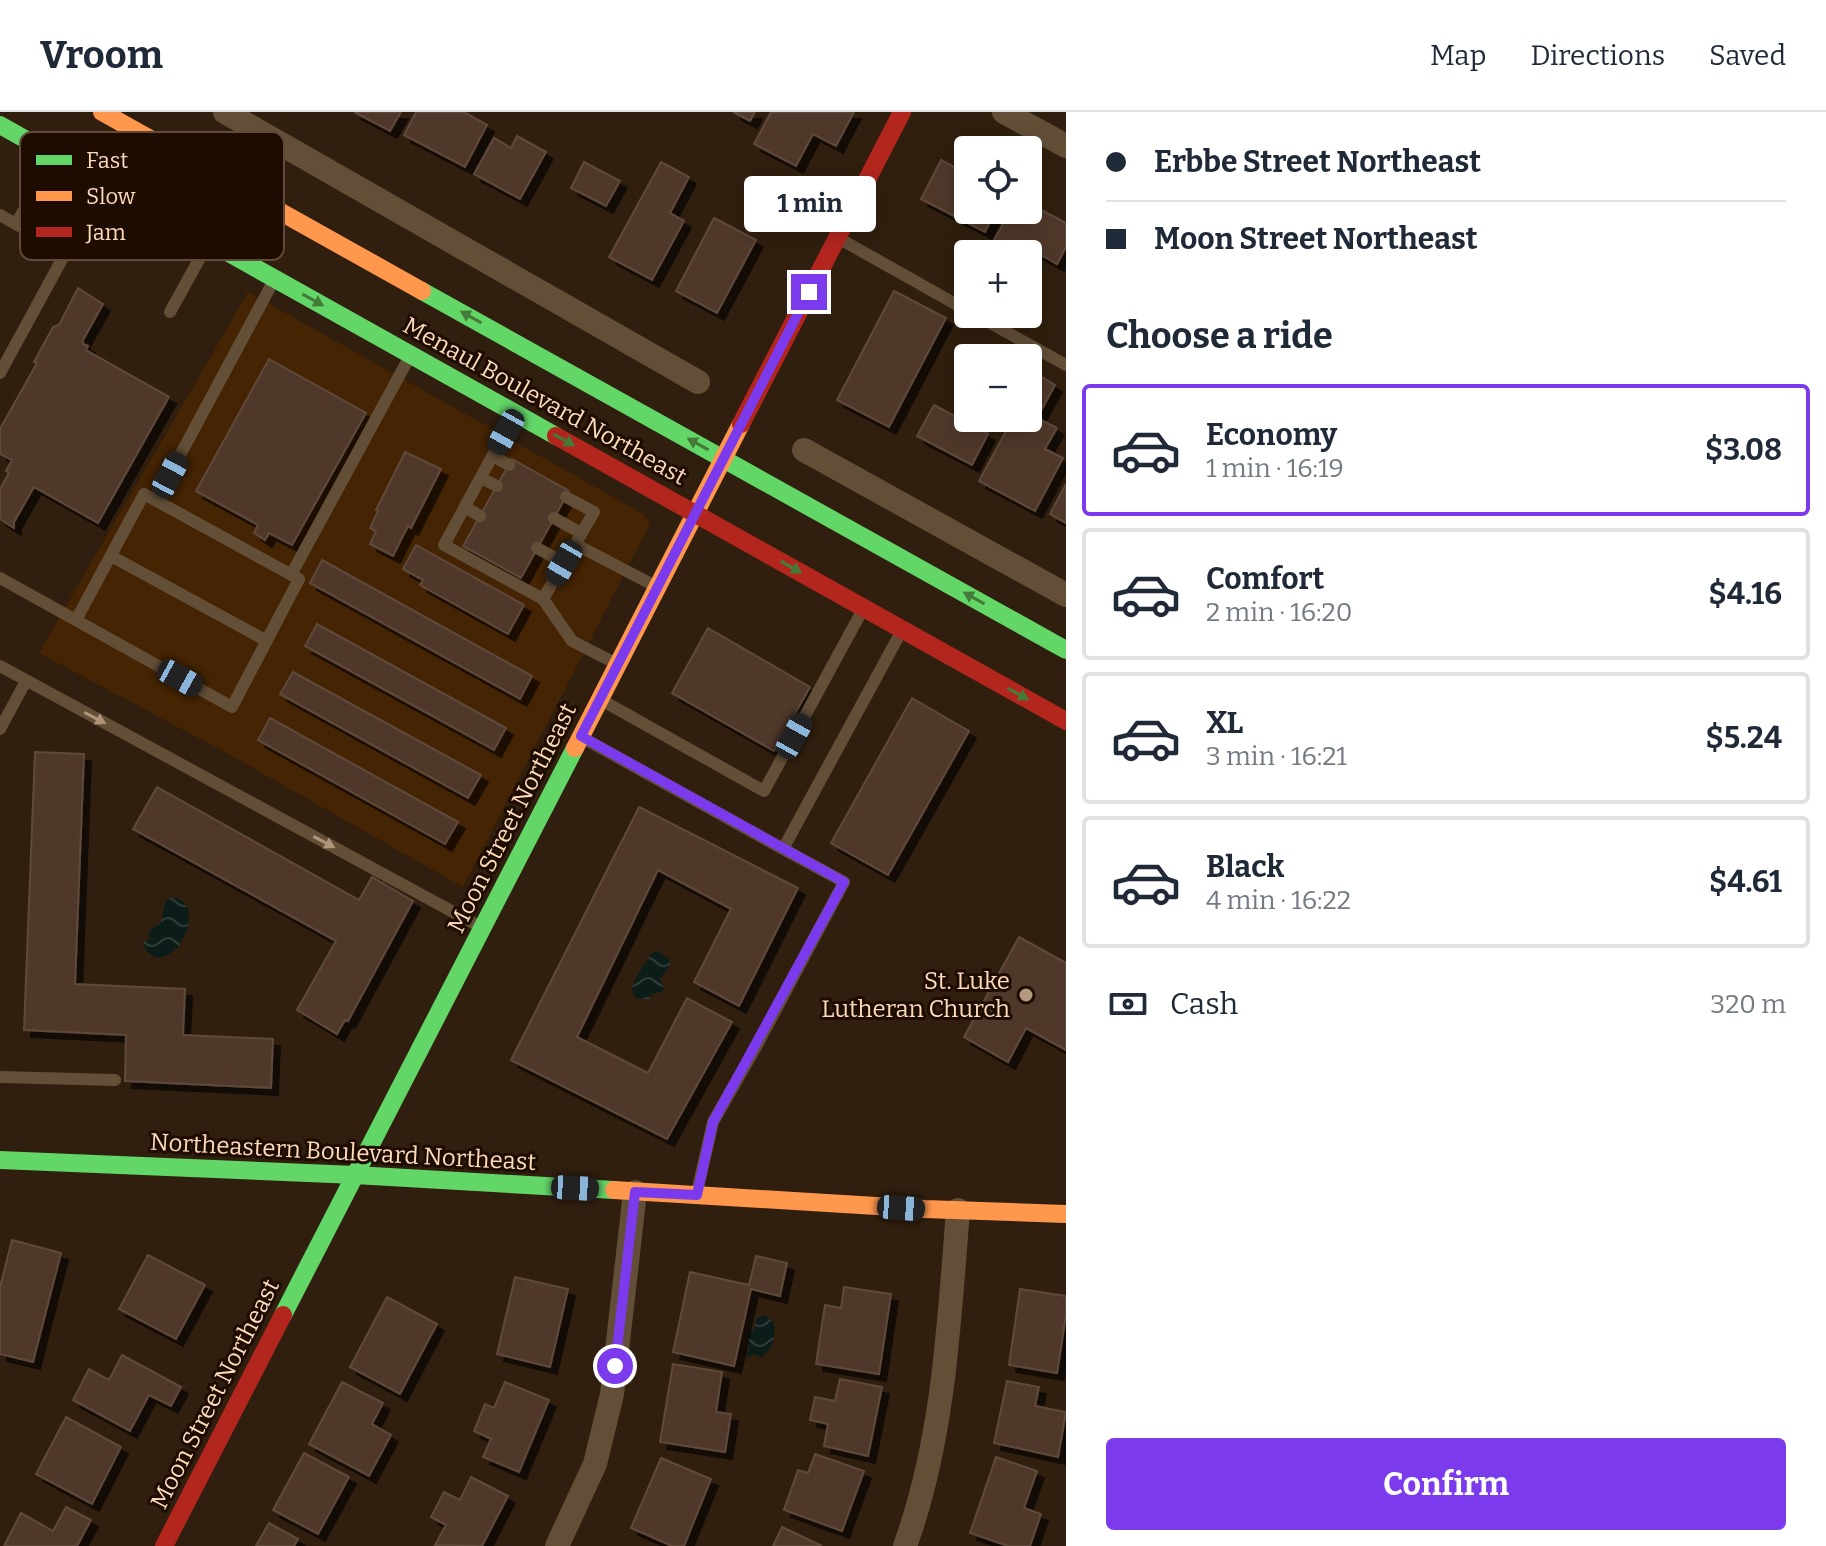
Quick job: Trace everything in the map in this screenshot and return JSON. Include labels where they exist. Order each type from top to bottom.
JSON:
[{"type":"street","name":"Menaul Boulevard Northeast","points":[[102,112],[138,132]]},
{"type":"street","points":[[225,112],[260,132]]},
{"type":"street","name":"Moon Street Northeast","points":[[164,1546],[902,112]]},
{"type":"street","points":[[1004,112],[1066,146]]},
{"type":"street","name":"Menaul Boulevard Northeast","points":[[0,125],[20,136]]},
{"type":"street","points":[[284,146],[698,382]]},
{"type":"street","name":"Menaul Boulevard Northeast","points":[[284,214],[1066,650]]},
{"type":"street","name":"Menaul Boulevard Northeast","points":[[242,260],[1066,721]]},
{"type":"street","points":[[804,450],[1066,595]]},
{"type":"street","name":"Northeastern Boulevard Northeast","points":[[0,1160],[355,1175],[1066,1214]]},
{"type":"street","points":[[557,1546],[595,1464],[612,1394],[635,1192]]},
{"type":"street","points":[[905,1546],[936,1428],[945,1367],[958,1210]]},
{"type":"lane","points":[[0,215],[20,226]]},
{"type":"lane","points":[[16,224],[20,217]]},
{"type":"lane","points":[[837,237],[954,303]]},
{"type":"lane","points":[[0,373],[62,260]]},
{"type":"lane","points":[[170,312],[198,260]]},
{"type":"lane","points":[[156,500],[275,279]]},
{"type":"lane","points":[[999,328],[1066,365]]},
{"type":"lane","points":[[291,575],[411,354]]},
{"type":"lane","points":[[516,413],[444,545],[543,599],[572,641],[618,664]]},
{"type":"lane","points":[[493,456],[509,465]]},
{"type":"lane","points":[[481,478],[497,486]]},
{"type":"lane","points":[[0,578],[232,707],[299,579],[144,494],[76,620]]},
{"type":"lane","points":[[543,599],[594,512],[566,497]]},
{"type":"lane","points":[[465,507],[480,516]]},
{"type":"lane","points":[[554,518],[578,538],[657,587]]},
{"type":"lane","points":[[537,548],[564,563]]},
{"type":"lane","points":[[111,556],[267,641]]},
{"type":"lane","points":[[600,699],[764,791],[864,608]]},
{"type":"lane","points":[[783,849],[902,629]]},
{"type":"lane","points":[[0,666],[482,927]]},
{"type":"lane","points":[[0,729],[26,681]]},
{"type":"lane","points":[[581,736],[844,882],[713,1122],[697,1195]]},
{"type":"lane","points":[[0,1077],[115,1080]]},
{"type":"shaded area","points":[[248,292],[645,515],[650,524],[463,887],[225,752],[39,653]]},
{"type":"water","points":[[174,897],[185,904],[189,916],[187,929],[172,952],[161,957],[151,955],[142,942],[148,941],[150,930],[161,922],[166,900]]},
{"type":"water","points":[[657,951],[669,959],[670,965],[660,979],[664,988],[649,999],[638,998],[633,994],[634,981],[652,953]]},
{"type":"water","points":[[764,1315],[773,1321],[773,1341],[762,1357],[754,1354],[748,1357],[748,1336],[755,1327],[756,1319]]},
{"type":"building","points":[[354,112],[401,112],[390,131]]},
{"type":"building","points":[[416,112],[464,112],[487,125],[465,167],[404,135]]},
{"type":"building","points":[[733,112],[755,112],[750,121]]},
{"type":"building","points":[[771,112],[854,112],[836,146],[813,134],[796,166],[754,144]]},
{"type":"building","points":[[517,136],[546,152],[520,199],[474,174],[494,138],[511,148]]},
{"type":"building","points":[[941,160],[954,167],[954,216],[921,199]]},
{"type":"building","points":[[584,162],[620,181],[606,206],[571,188]]},
{"type":"building","points":[[661,162],[689,177],[670,213],[684,221],[652,280],[609,257]]},
{"type":"building","points":[[1042,210],[1066,223],[1066,247],[1057,264],[1042,256],[1042,240],[994,240],[1003,224],[1042,224]]},
{"type":"building","points":[[714,218],[756,240],[717,313],[676,291]]},
{"type":"building","points":[[969,224],[989,224],[985,232]]},
{"type":"building","points":[[78,288],[103,304],[83,340],[83,344],[88,346],[86,350],[169,397],[98,523],[34,487],[14,522],[14,528],[0,519],[0,489],[12,460],[0,454],[0,429],[37,363],[34,362],[53,327],[59,325]]},
{"type":"building","points":[[894,291],[946,318],[889,427],[837,400]]},
{"type":"building","points":[[269,359],[366,413],[292,545],[269,533],[265,540],[254,533],[258,525],[196,491]]},
{"type":"building","points":[[1042,377],[1055,385],[1042,409]]},
{"type":"building","points":[[934,405],[954,416],[954,432],[988,434],[972,465],[917,436]]},
{"type":"building","points":[[1042,420],[1057,428],[1045,449],[1063,458],[1035,511],[979,481],[1005,432],[1042,432]]},
{"type":"building","points":[[405,452],[441,469],[393,556],[370,544],[376,531],[370,528]]},
{"type":"building","points":[[512,459],[569,491],[521,578],[463,546]]},
{"type":"building","points":[[1066,484],[1066,523],[1050,514]]},
{"type":"building","points":[[416,545],[524,605],[508,634],[420,585],[423,580],[403,569]]},
{"type":"building","points":[[322,560],[532,676],[520,699],[310,583]]},
{"type":"building","points":[[317,624],[506,728],[494,750],[305,646]]},
{"type":"building","points":[[708,628],[810,687],[774,751],[672,693]]},
{"type":"building","points":[[293,672],[481,775],[468,798],[280,694]]},
{"type":"building","points":[[912,698],[969,731],[888,875],[831,843]]},
{"type":"building","points":[[270,718],[458,822],[445,844],[258,740]]},
{"type":"building","points":[[35,752],[84,754],[75,984],[185,989],[183,1035],[273,1039],[271,1088],[125,1081],[126,1035],[24,1030]]},
{"type":"building","points":[[157,787],[359,900],[372,877],[413,901],[348,1021],[345,1020],[337,1034],[297,1010],[336,941],[133,829]]},
{"type":"building","points":[[639,807],[798,888],[739,1006],[694,982],[731,909],[658,870],[577,1037],[648,1073],[687,998],[732,1022],[667,1139],[511,1060]]},
{"type":"building","name":"St. Luke Lutheran Church","points":[[1019,937],[1066,963],[1066,1050],[1026,1028],[1008,1062],[964,1037]]},
{"type":"building","points":[[12,1240],[61,1253],[33,1362],[0,1354],[0,1287]]},
{"type":"building","points":[[148,1255],[205,1285],[176,1339],[119,1309]]},
{"type":"building","points":[[756,1256],[787,1263],[780,1296],[751,1289],[734,1366],[673,1352],[690,1272],[749,1285]]},
{"type":"building","points":[[515,1277],[568,1289],[550,1367],[497,1354]]},
{"type":"building","points":[[844,1287],[891,1294],[879,1374],[816,1364],[825,1305],[841,1308]]},
{"type":"building","points":[[1020,1289],[1066,1296],[1057,1373],[1009,1365]]},
{"type":"building","points":[[387,1297],[437,1324],[400,1394],[350,1367]]},
{"type":"building","points":[[122,1355],[181,1387],[171,1406],[149,1395],[130,1431],[73,1400],[89,1369],[109,1380]]},
{"type":"building","points":[[673,1364],[722,1372],[716,1412],[731,1414],[725,1452],[660,1442]]},
{"type":"building","points":[[840,1379],[882,1387],[868,1456],[824,1446],[828,1424],[810,1420],[815,1397],[835,1401]]},
{"type":"building","points":[[1007,1381],[1039,1387],[1035,1406],[1066,1412],[1058,1457],[994,1443]]},
{"type":"building","points":[[342,1382],[383,1403],[372,1424],[391,1435],[369,1476],[309,1444]]},
{"type":"building","points":[[505,1382],[549,1400],[519,1472],[483,1457],[491,1439],[474,1431],[485,1404],[494,1408]]},
{"type":"building","points":[[66,1417],[121,1447],[92,1504],[36,1474]]},
{"type":"building","points":[[304,1453],[349,1477],[318,1534],[273,1510]]},
{"type":"building","points":[[815,1454],[864,1471],[842,1531],[784,1510],[798,1470],[808,1473]]},
{"type":"building","points":[[996,1457],[1037,1471],[1024,1508],[1041,1514],[1030,1546],[1008,1546],[970,1533]]},
{"type":"building","points":[[661,1458],[711,1479],[684,1546],[672,1546],[631,1528]]},
{"type":"building","points":[[471,1477],[508,1496],[482,1546],[435,1545],[446,1525],[431,1517],[444,1492],[460,1500]]},
{"type":"building","points":[[66,1507],[91,1520],[77,1546],[4,1546],[21,1513],[53,1531]]},
{"type":"building","points":[[269,1523],[298,1539],[294,1546],[256,1546]]},
{"type":"building","points":[[782,1527],[822,1546],[773,1546]]},
{"type":"traffic: fast","points":[[0,125],[20,136]]},
{"type":"traffic: fast","points":[[241,260],[556,436]]},
{"type":"traffic: fast","points":[[422,291],[1066,650]]},
{"type":"traffic: fast","points":[[283,1315],[575,748]]},
{"type":"traffic: fast","points":[[0,1160],[614,1190]]},
{"type":"traffic: slow","points":[[102,112],[138,132]]},
{"type":"traffic: slow","points":[[284,214],[422,291]]},
{"type":"traffic: slow","points":[[575,748],[741,424]]},
{"type":"traffic: slow","points":[[614,1190],[925,1209],[1066,1214]]},
{"type":"traffic: jam","points":[[741,424],[902,112]]},
{"type":"traffic: jam","points":[[556,436],[1066,721]]},
{"type":"traffic: jam","points":[[164,1546],[283,1315]]},
{"type":"place","name":"St. Luke Lutheran Church","points":[[1026,995]]},
{"type":"route","points":[[615,1366],[635,1192],[697,1195],[713,1122],[844,882],[581,736],[809,292]]}]
